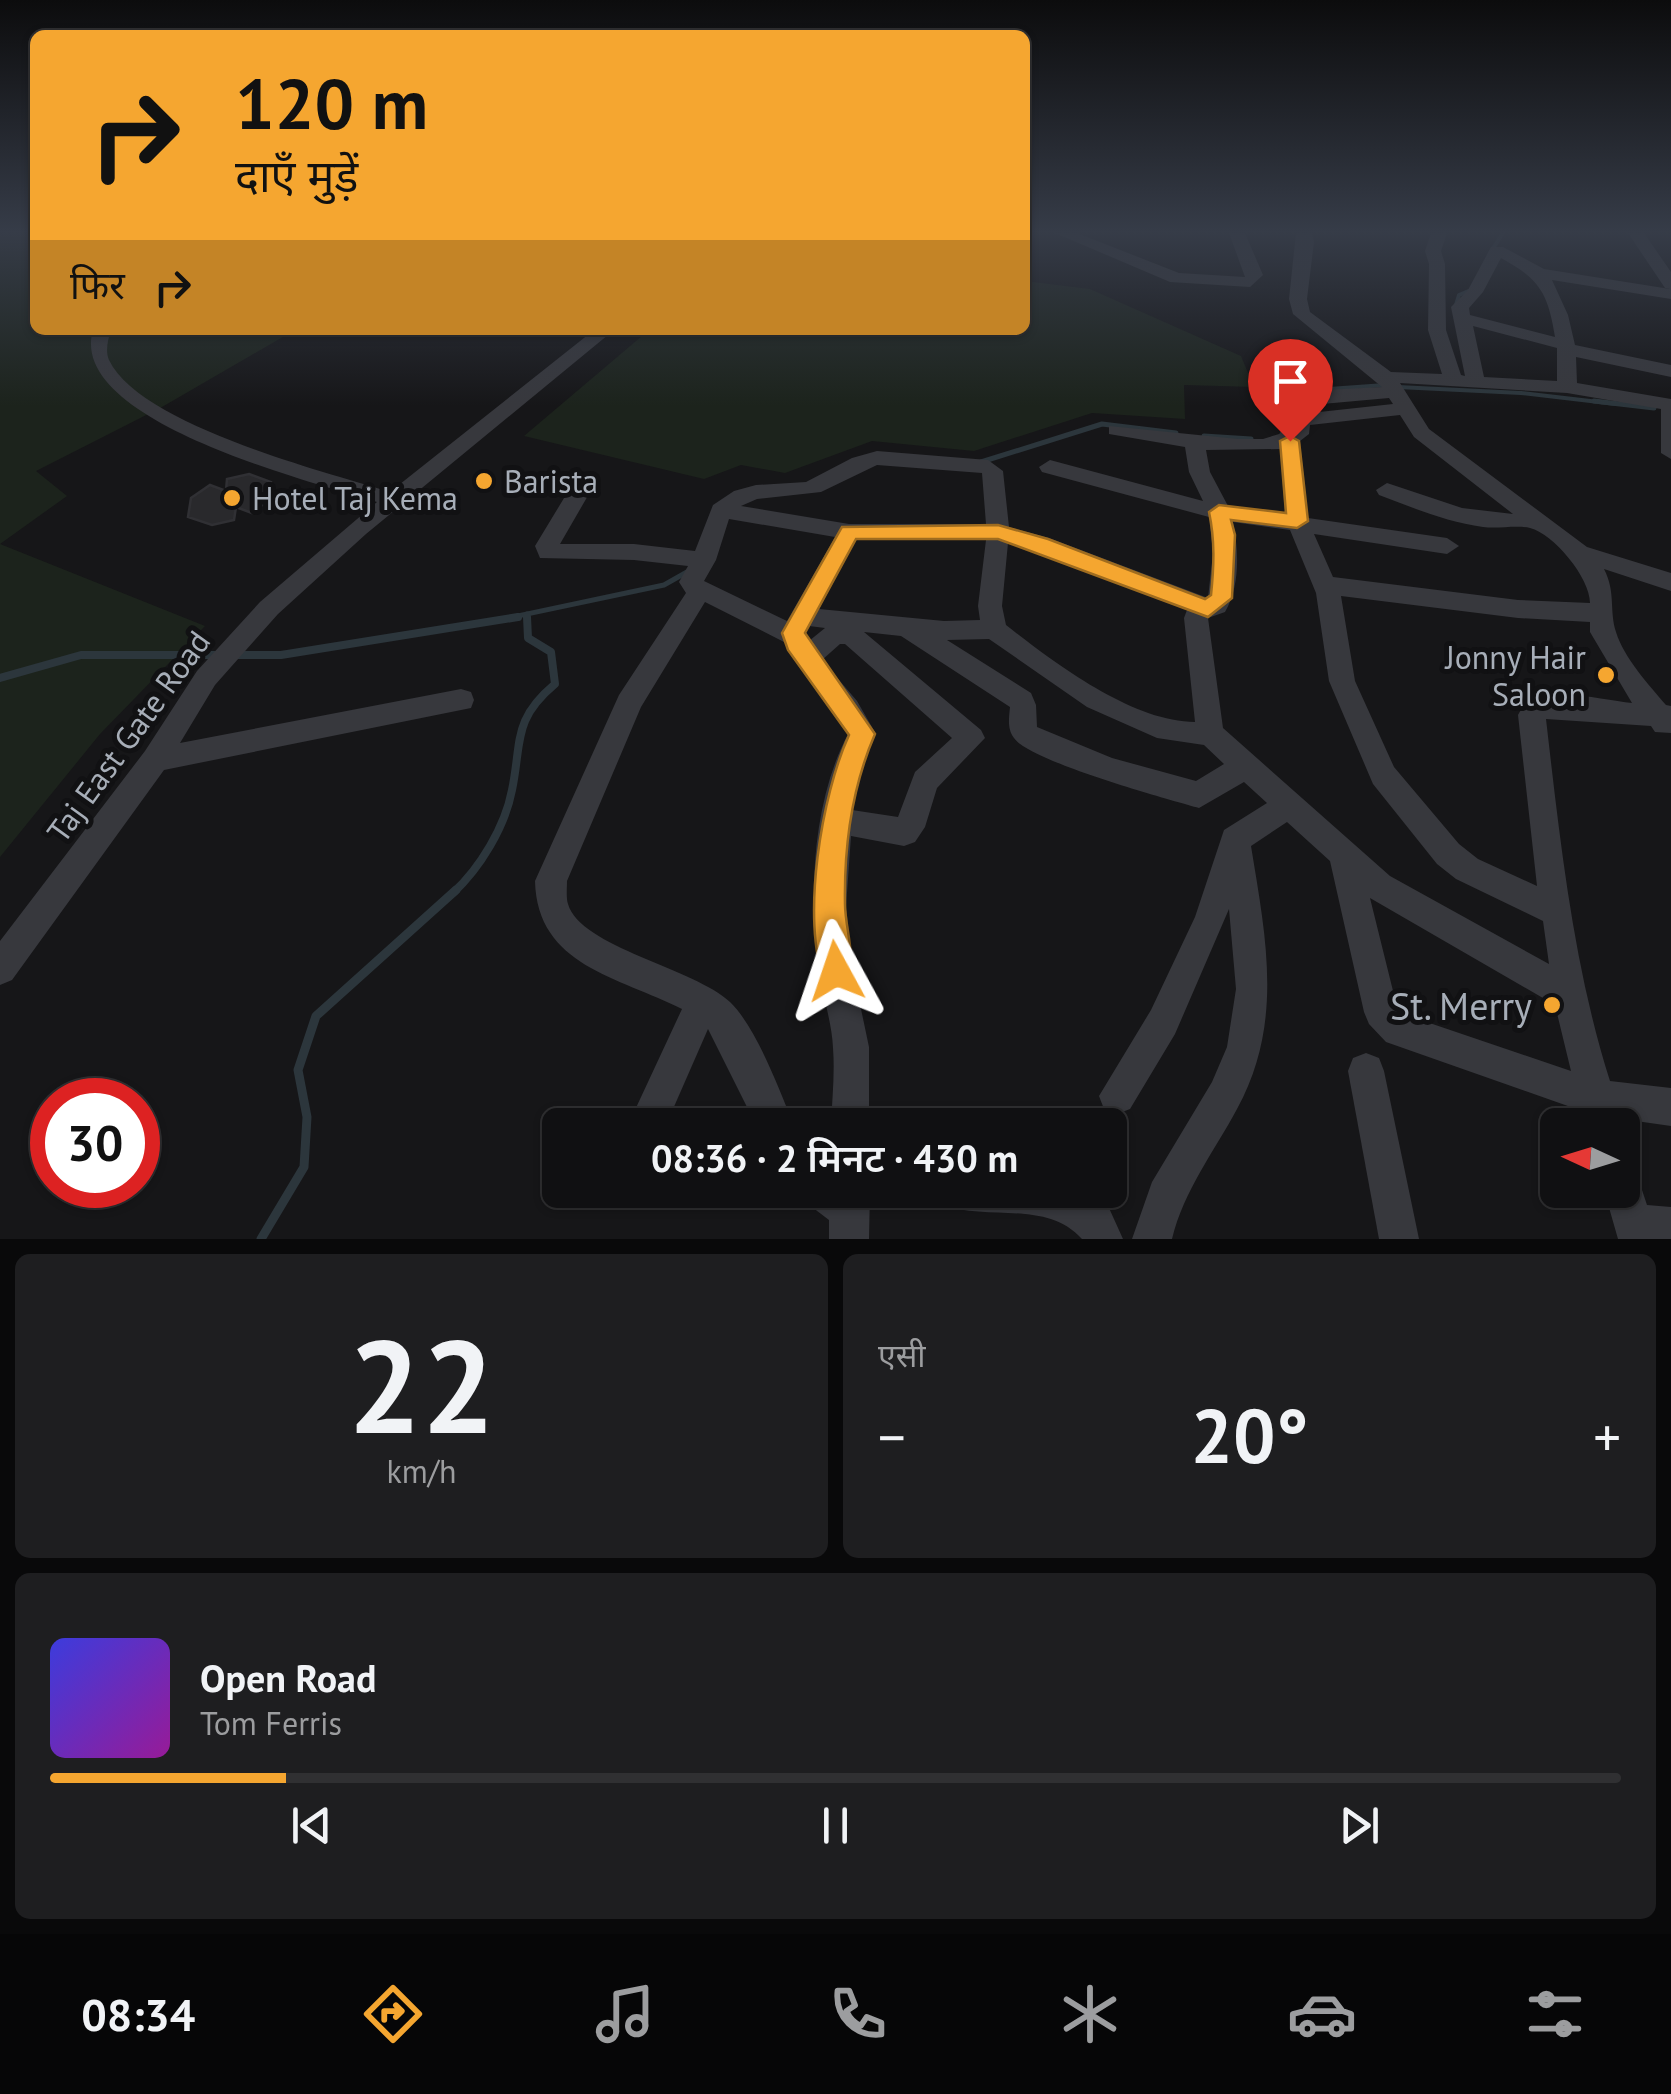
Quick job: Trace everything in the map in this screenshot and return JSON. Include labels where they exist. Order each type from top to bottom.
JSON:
[{"type":"street","points":[[1299,291],[1302,314],[1395,393],[1421,433],[1579,553],[1595,574],[1604,614],[1603,632],[1616,657],[1667,722]]},
{"type":"street","points":[[1435,291],[1437,330],[1453,380]]},
{"type":"street","points":[[1475,380],[1460,307],[1476,291]]},
{"type":"street","points":[[1551,291],[1558,302],[1566,347],[1567,387]]},
{"type":"street","points":[[1462,318],[1671,371]]},
{"type":"street","points":[[101,335],[100,361],[130,396],[170,423],[393,500]]},
{"type":"street","name":"Taj East Gate Road","points":[[0,968],[155,760],[206,678],[251,630],[302,577],[598,335]]},
{"type":"street","points":[[1556,911],[1456,861],[1384,775],[1342,680],[1326,585],[1297,521],[1286,440],[1301,401],[1395,393],[1453,380],[1475,380],[1567,387],[1671,405],[1671,452]]},
{"type":"street","points":[[1116,430],[1195,442],[1286,440]]},
{"type":"street","points":[[1195,442],[1196,471],[1219,512],[1224,535],[1221,598],[1198,612],[1196,618],[1210,733],[1379,886],[1570,995]]},
{"type":"street","points":[[766,1108],[718,1014],[577,943],[559,919],[549,890],[591,783],[630,702],[702,575],[721,510],[747,493],[812,487],[866,460],[891,457],[991,469],[998,532],[990,606],[994,629]]},
{"type":"street","points":[[1050,467],[1219,512],[1448,546]]},
{"type":"street","points":[[586,480],[547,546],[548,552],[634,552],[702,575],[801,636],[862,734],[846,769],[836,820],[830,907],[836,971],[851,1048],[850,1108]]},
{"type":"street","points":[[1387,490],[1478,522],[1538,520]]},
{"type":"street","points":[[721,510],[850,532],[998,532],[1041,544],[1208,608]]},
{"type":"street","points":[[801,636],[850,532]]},
{"type":"street","points":[[1579,553],[1671,582]]},
{"type":"street","points":[[1326,585],[1518,609],[1604,614]]},
{"type":"street","points":[[801,636],[910,629],[994,629],[1040,664],[1152,726],[1187,736],[1210,733]]},
{"type":"street","points":[[910,629],[1021,701],[1022,728],[1027,735],[1106,769],[1199,795],[1246,766]]},
{"type":"street","points":[[801,636],[851,636],[971,738],[925,780],[910,827],[904,832],[836,820]]},
{"type":"street","points":[[155,760],[461,700]]},
{"type":"street","points":[[1600,1108],[1570,995],[1532,715],[1538,709],[1554,707],[1667,722]]},
{"type":"street","points":[[1117,1096],[1164,1022],[1210,920],[1235,840],[1290,804]]},
{"type":"street","points":[[1152,1239],[1166,1198],[1243,1057],[1253,970],[1235,840]]},
{"type":"street","points":[[1343,852],[1381,1012],[1388,1023],[1591,1108]]},
{"type":"street","points":[[655,1108],[702,1004]]},
{"type":"street","points":[[1366,1071],[1399,1239]]},
{"type":"street","points":[[1640,1109],[1671,1107]]},
{"type":"street","points":[[1080,1208],[1099,1225],[1104,1239]]},
{"type":"shaded area","points":[[0,291],[30,291],[30,335],[286,335],[162,407],[36,471],[67,496],[0,544]]},
{"type":"shaded area","points":[[1030,291],[1094,291],[1241,356],[1254,387],[1184,385],[1185,419],[1092,413],[974,451],[872,441],[785,473],[741,465],[704,479],[524,436],[643,335],[1030,335]]},
{"type":"shaded area","points":[[0,544],[205,626],[100,734],[0,857]]},
{"type":"building","points":[[249,474],[271,482],[270,499],[252,513],[236,507],[234,520],[212,525],[188,517],[191,498],[210,485],[226,491],[227,479]]},
{"type":"waterway","points":[[1455,308],[1459,295],[1469,291]]},
{"type":"waterway","points":[[1293,403],[1301,391],[1385,385]]},
{"type":"waterway","points":[[1398,387],[1521,393],[1616,404]]},
{"type":"waterway","points":[[1594,401],[1654,408]]},
{"type":"waterway","points":[[1282,434],[1291,424],[1293,403]]},
{"type":"waterway","points":[[981,462],[1102,424],[1176,433]]},
{"type":"waterway","points":[[1204,436],[1251,439]]},
{"type":"waterway","points":[[503,619],[664,585],[687,572]]},
{"type":"waterway","points":[[235,655],[281,655],[518,617]]},
{"type":"waterway","points":[[456,890],[482,859],[497,832],[509,804],[525,721],[555,684],[551,652],[528,638],[527,617]]},
{"type":"waterway","points":[[0,678],[81,655],[217,655]]},
{"type":"waterway","points":[[261,1239],[304,1167],[307,1117],[298,1070],[316,1016],[456,890]]},
{"type":"waterway","points":[[453,893],[456,890]]},
{"type":"place","name":"Barista","points":[[484,481]]},
{"type":"place","name":"Hotel Taj Kema","points":[[232,498]]},
{"type":"place","name":"Jonny Hair Saloon","points":[[1606,675]]},
{"type":"place","name":"St. Merry","points":[[1552,1005]]},
{"type":"route","points":[[836,971],[830,907],[832,850],[846,769],[862,734],[796,643],[794,630],[850,532],[998,532],[1041,544],[1208,608],[1216,606],[1221,598],[1224,573],[1224,535],[1219,512],[1297,521],[1290,441]]}]
